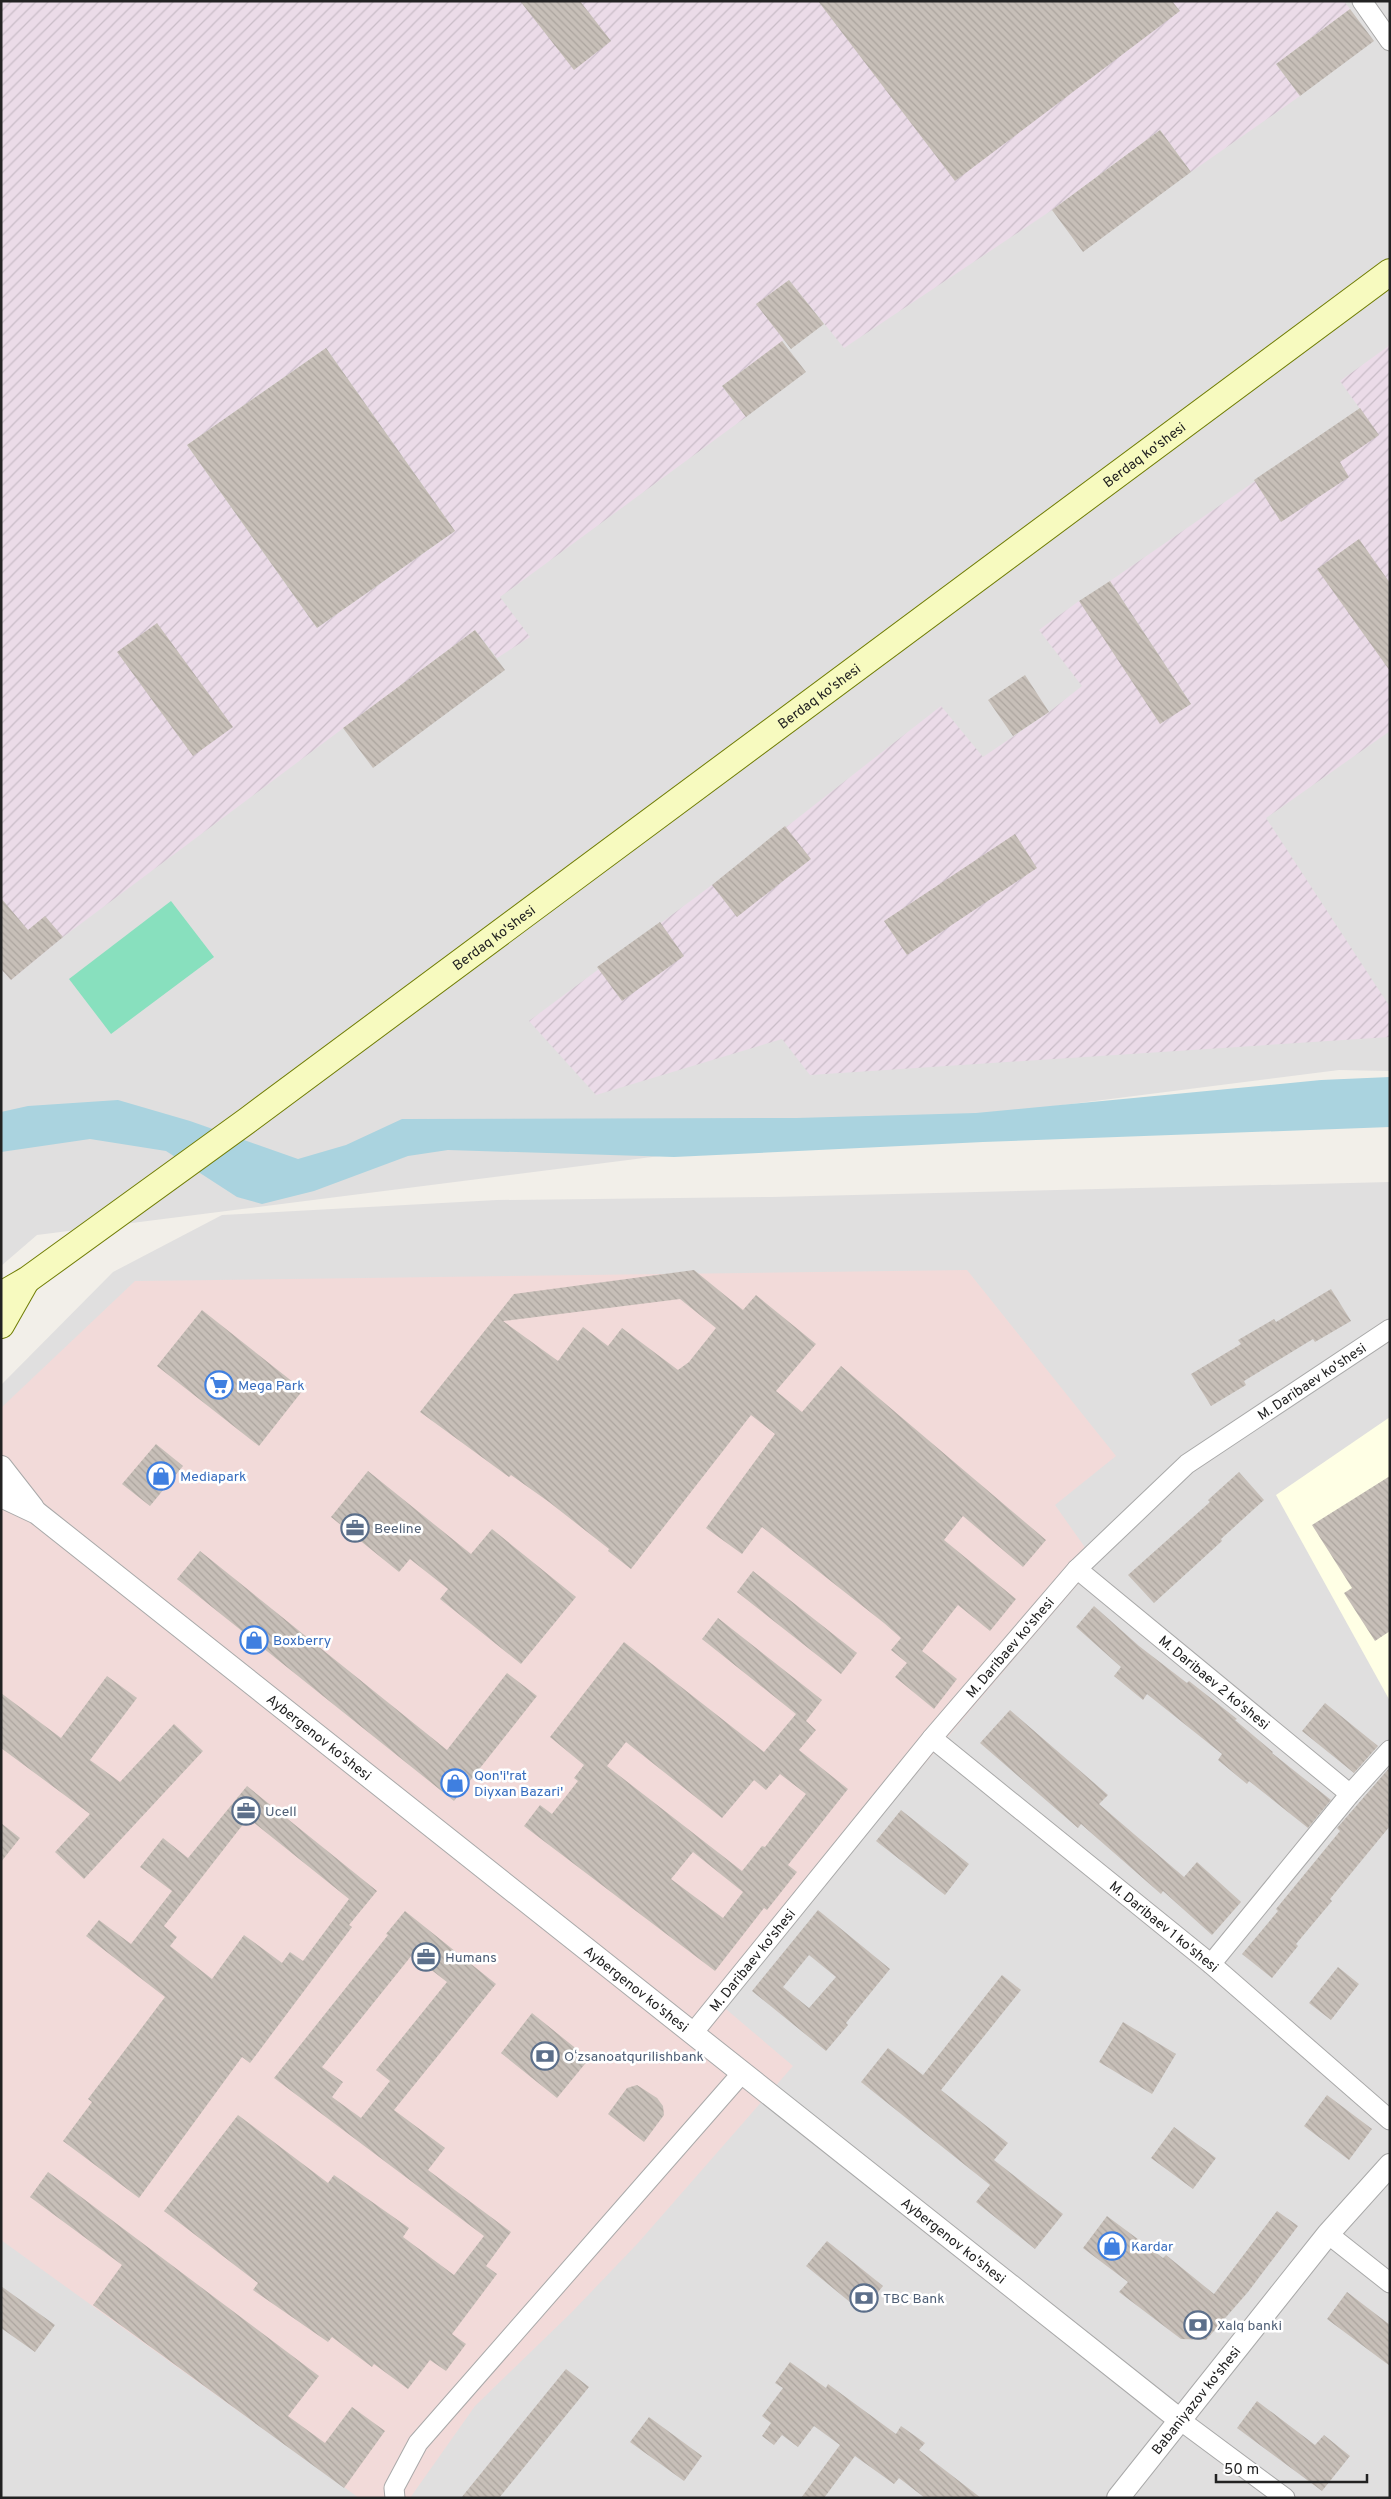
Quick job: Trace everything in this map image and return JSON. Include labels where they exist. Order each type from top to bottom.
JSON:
[{"type":"main road","name":"Berdaq ko'shesi","points":[[1,1295],[27,1280],[102,1227],[248,1120],[1390,272]]},
{"type":"main road","points":[[1,1325],[27,1280]]},
{"type":"street","points":[[1362,1],[1390,41]]},
{"type":"street","name":"M. Daribaev ko'shesi","points":[[693,2033],[932,1738],[1077,1569],[1187,1464],[1390,1329]]},
{"type":"street","name":"Aybergenov ko'shesi","points":[[1,1467],[37,1513]]},
{"type":"street","name":"Aybergenov ko'shesi","points":[[1,1496],[37,1513],[1180,2420],[1286,2498]]},
{"type":"street","name":"M. Daribaev 2 ko'shesi","points":[[1077,1569],[1350,1794]]},
{"type":"street","name":"M. Daribaev 1 ko'shesi","points":[[932,1738],[1211,1964],[1390,2120]]},
{"type":"street","points":[[1211,1964],[1350,1794],[1390,1750]]},
{"type":"street","points":[[395,2498],[394,2488],[418,2443],[742,2073]]},
{"type":"street","name":"Babaniyazov ko‘shesi","points":[[1118,2498],[1328,2234],[1390,2165]]},
{"type":"street","points":[[1328,2234],[1390,2283]]},
{"type":"shaded area","points":[[1,1],[1390,1],[1390,1071],[1339,1070],[37,1235],[1,1266]]},
{"type":"shaded area","points":[[1,1],[1344,1],[1350,9],[1276,64],[1300,96],[1191,172],[1160,130],[1052,210],[844,348],[789,280],[757,304],[784,340],[722,386],[746,417],[500,597],[530,637],[497,658],[475,630],[63,937],[11,980],[1,969]],"holes":[[[326,348],[455,531],[317,628],[187,445]]]},
{"type":"shaded area","points":[[1390,345],[1390,731],[1266,818],[1390,1007],[1390,1037],[810,1075],[782,1039],[596,1095],[529,1021],[712,885],[941,706],[983,757],[1049,712],[1082,686],[1039,630],[1079,601],[1191,704],[1110,581],[1360,409],[1340,381]]},
{"type":"shaded area","points":[[1390,1182],[1390,2498],[1,2498],[1,1385],[113,1272],[222,1215],[497,1200],[772,1197]]},
{"type":"shaded area","name":"Qon'i'rat Diyxan Bazari'","points":[[967,1270],[1116,1456],[1055,1505],[1096,1563],[720,2004],[793,2066],[638,2243],[572,2312],[475,2406],[410,2498],[359,2498],[1,2240],[1,1408],[135,1281]]},
{"type":"shaded area","points":[[1390,1417],[1390,1701],[1276,1495]]},
{"type":"green space","points":[[171,901],[214,957],[111,1034],[69,979]]},
{"type":"water","points":[[1390,1077],[1390,1127],[983,1142],[674,1157],[448,1150],[408,1156],[314,1191],[262,1204],[237,1197],[166,1151],[90,1139],[1,1152],[1,1112],[28,1106],[118,1100],[190,1121],[298,1159],[346,1145],[402,1119],[796,1118],[976,1113],[1321,1080]]},
{"type":"building","points":[[520,1],[580,1],[611,41],[574,70]]},
{"type":"building","points":[[818,1],[1172,1],[1180,11],[955,181]]},
{"type":"building","points":[[1350,9],[1374,41],[1300,96],[1276,64]]},
{"type":"building","points":[[1160,130],[1191,172],[1083,252],[1052,210]]},
{"type":"building","points":[[789,280],[824,324],[791,349],[756,304]]},
{"type":"building","points":[[782,341],[806,372],[746,417],[722,386]]},
{"type":"building","points":[[326,348],[455,531],[317,628],[187,445]]},
{"type":"building","points":[[1360,408],[1379,435],[1340,462],[1349,477],[1281,522],[1254,480]]},
{"type":"building","points":[[1359,539],[1390,583],[1390,671],[1317,569]]},
{"type":"building","points":[[1110,581],[1191,704],[1160,724],[1079,601]]},
{"type":"building","points":[[157,623],[233,727],[193,756],[117,652]]},
{"type":"building","points":[[475,630],[505,670],[373,768],[343,728]]},
{"type":"building","points":[[1025,675],[1049,712],[1013,736],[988,700]]},
{"type":"building","points":[[785,826],[811,859],[737,917],[712,885]]},
{"type":"building","points":[[1015,834],[1037,868],[907,955],[884,921]]},
{"type":"building","points":[[1,898],[28,930],[45,916],[63,937],[11,980],[1,969]]},
{"type":"building","points":[[660,922],[684,956],[622,1001],[597,967]]},
{"type":"building","points":[[694,1270],[743,1310],[756,1295],[816,1344],[776,1391],[802,1412],[841,1366],[1046,1540],[1023,1567],[963,1516],[944,1540],[1016,1599],[990,1631],[958,1605],[922,1651],[957,1679],[934,1709],[895,1677],[907,1663],[891,1650],[901,1638],[884,1623],[762,1527],[742,1554],[706,1528],[775,1434],[751,1415],[631,1569],[608,1551],[609,1549],[549,1502],[511,1475],[509,1477],[420,1412],[514,1294]],"holes":[[[680,1299],[716,1328],[689,1362],[678,1370],[622,1328],[608,1346],[583,1327],[558,1361],[503,1321]]]},
{"type":"building","points":[[1331,1289],[1351,1321],[1315,1342],[1313,1339],[1244,1381],[1246,1385],[1211,1406],[1191,1374],[1241,1344],[1238,1340],[1274,1319],[1276,1322]]},
{"type":"building","points":[[202,1310],[303,1390],[259,1446],[157,1366]]},
{"type":"building","points":[[156,1444],[183,1466],[150,1506],[122,1484]]},
{"type":"building","points":[[368,1471],[471,1554],[492,1529],[576,1597],[521,1664],[440,1599],[448,1589],[410,1559],[399,1572],[331,1517]]},
{"type":"building","points":[[1239,1472],[1264,1500],[1154,1603],[1128,1575],[1210,1502],[1208,1500]]},
{"type":"building","points":[[1390,1476],[1390,1631],[1375,1641],[1344,1593],[1352,1588],[1312,1525]]},
{"type":"building","points":[[200,1551],[447,1750],[507,1673],[537,1696],[454,1801],[177,1579]]},
{"type":"building","points":[[753,1571],[857,1653],[841,1674],[737,1592]]},
{"type":"building","points":[[1094,1606],[1139,1646],[1187,1683],[1189,1681],[1237,1719],[1235,1720],[1272,1753],[1331,1800],[1308,1828],[1249,1781],[1247,1784],[1218,1760],[1222,1754],[1147,1694],[1143,1700],[1114,1676],[1121,1667],[1076,1627]]},
{"type":"building","points":[[718,1618],[822,1700],[806,1721],[816,1730],[799,1750],[848,1789],[788,1865],[797,1872],[767,1910],[764,1908],[715,1971],[524,1826],[540,1805],[552,1814],[578,1781],[574,1778],[584,1765],[550,1737],[624,1642],[764,1752],[796,1714],[702,1639]],"holes":[[[626,1742],[722,1818],[754,1780],[766,1790],[780,1774],[806,1794],[765,1847],[762,1846],[742,1871],[607,1766]],[[693,1852],[743,1892],[723,1918],[671,1879]]]},
{"type":"building","points":[[107,1676],[137,1698],[90,1760],[120,1782],[174,1724],[203,1751],[84,1879],[55,1852],[90,1814],[1,1748],[1,1693],[61,1738]]},
{"type":"building","points":[[1325,1703],[1378,1746],[1354,1773],[1302,1731]]},
{"type":"building","points":[[1010,1710],[1108,1795],[1099,1804],[1184,1877],[1197,1862],[1241,1902],[1212,1935],[1163,1891],[1161,1894],[1081,1824],[1078,1828],[980,1743]]},
{"type":"building","points":[[1390,1767],[1390,1826],[1330,1899],[1332,1901],[1296,1944],[1298,1946],[1272,1978],[1242,1954],[1340,1831],[1337,1828]]},
{"type":"building","points":[[247,1786],[377,1891],[349,1925],[352,1927],[250,2063],[242,2057],[139,2198],[63,2141],[92,2102],[88,2099],[165,1997],[86,1936],[99,1920],[131,1944],[172,1891],[140,1867],[163,1838],[188,1858]],"holes":[[[248,1818],[349,1899],[303,1961],[290,1952],[282,1963],[244,1935],[212,1979],[170,1946],[177,1937],[164,1926]]]},
{"type":"building","points":[[901,1810],[969,1864],[945,1895],[876,1841]]},
{"type":"building","points":[[1,1823],[20,1838],[1,1862]]},
{"type":"building","points":[[818,1910],[890,1969],[826,2051],[752,1991]],"holes":[[[809,1955],[836,1977],[809,2008],[783,1987]]]},
{"type":"building","points":[[405,1911],[496,1984],[394,2110],[445,2148],[428,2170],[511,2232],[486,2266],[497,2274],[452,2334],[466,2344],[446,2371],[430,2360],[408,2389],[374,2364],[372,2367],[332,2337],[328,2342],[253,2290],[258,2283],[164,2211],[238,2115],[328,2183],[334,2175],[409,2228],[403,2237],[454,2275],[484,2236],[274,2078],[388,1935],[386,1934]],"holes":[[[412,1955],[447,1982],[376,2070],[390,2081],[361,2118],[332,2097],[343,2082],[322,2067]]]},
{"type":"building","points":[[1338,1967],[1359,1984],[1331,2020],[1309,2003]]},
{"type":"building","points":[[1002,1975],[1021,1990],[941,2090],[1008,2143],[994,2160],[1063,2214],[1035,2249],[976,2202],[990,2185],[861,2082],[888,2048],[923,2075]]},
{"type":"building","name":"Oʻzsanoatqurilishbank","points":[[532,2013],[589,2059],[557,2098],[501,2053]]},
{"type":"building","points":[[1123,2022],[1176,2054],[1152,2094],[1099,2062]]},
{"type":"building","points":[[637,2085],[657,2098],[663,2106],[664,2115],[644,2142],[608,2114],[627,2088]]},
{"type":"building","points":[[1327,2095],[1372,2129],[1349,2160],[1304,2126]]},
{"type":"building","points":[[1174,2127],[1216,2158],[1193,2189],[1151,2158]]},
{"type":"building","points":[[48,2172],[319,2376],[288,2416],[325,2443],[352,2407],[385,2431],[344,2488],[93,2305],[122,2265],[30,2197]]},
{"type":"building","points":[[1277,2211],[1298,2226],[1248,2292],[1206,2340],[1181,2339],[1119,2292],[1128,2282],[1083,2248],[1107,2216],[1163,2258],[1166,2255],[1214,2294]]},
{"type":"building","points":[[827,2241],[883,2286],[862,2312],[806,2266]]},
{"type":"building","points":[[1,2286],[55,2325],[35,2352],[1,2328]]},
{"type":"building","points":[[1347,2292],[1390,2325],[1390,2366],[1327,2319]]},
{"type":"building","points":[[790,2362],[826,2388],[828,2384],[896,2434],[901,2426],[925,2443],[919,2450],[981,2498],[925,2498],[899,2478],[894,2484],[855,2456],[824,2498],[801,2498],[840,2445],[814,2426],[798,2447],[782,2435],[774,2445],[762,2436],[771,2423],[762,2416],[783,2388],[775,2383]]},
{"type":"building","points":[[566,2369],[589,2387],[499,2498],[461,2498]]},
{"type":"building","points":[[1257,2401],[1315,2445],[1324,2435],[1350,2456],[1322,2491],[1237,2428]]},
{"type":"building","points":[[649,2417],[702,2456],[684,2481],[630,2442]]},
{"type":"place","name":"Mega Park","points":[[219,1385]]},
{"type":"place","name":"Mediapark","points":[[161,1476]]},
{"type":"place","name":"Beeline","points":[[355,1528]]},
{"type":"place","name":"Boxberry","points":[[254,1640]]},
{"type":"place","name":"Qon'i'rat Diyxan Bazari'","points":[[455,1783]]},
{"type":"place","name":"Ucell","points":[[246,1811]]},
{"type":"place","name":"Humans","points":[[426,1957]]},
{"type":"place","name":"Oʻzsanoatqurilishbank","points":[[545,2056]]},
{"type":"place","name":"Kardar","points":[[1112,2246]]},
{"type":"place","name":"TBC Bank","points":[[864,2298]]},
{"type":"place","name":"Xalq banki","points":[[1198,2325]]}]
